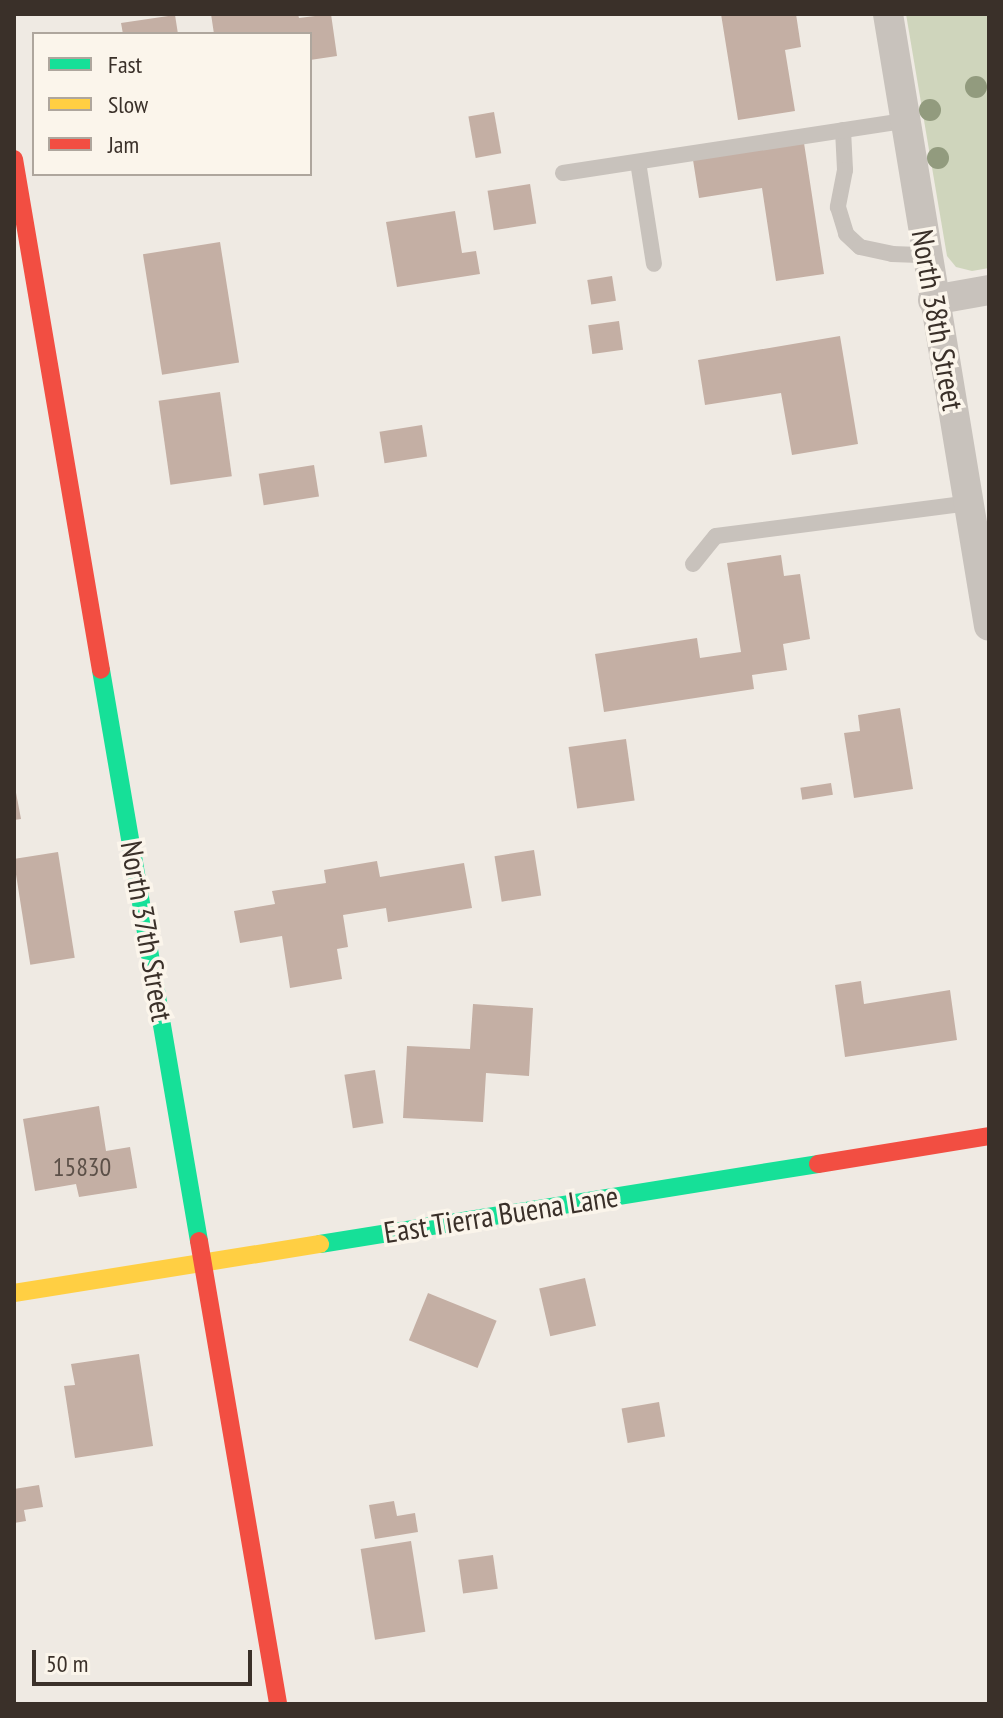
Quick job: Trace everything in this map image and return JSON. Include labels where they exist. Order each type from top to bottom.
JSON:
[{"type":"street","name":"North 38th Street","points":[[888,14],[989,626]]},
{"type":"street","name":"North 37th Street","points":[[14,159],[278,1704]]},
{"type":"street","points":[[933,300],[989,290]]},
{"type":"street","name":"East Tierra Buena Lane","points":[[14,1293],[989,1136]]},
{"type":"lane","points":[[563,173],[904,121]]},
{"type":"lane","points":[[843,130],[845,170],[838,207],[846,234],[860,247],[892,254],[926,255]]},
{"type":"lane","points":[[638,162],[654,264]]},
{"type":"lane","points":[[693,564],[716,536],[969,503]]},
{"type":"green space","points":[[906,14],[989,14],[989,268],[972,271],[956,267],[947,256]]},
{"type":"building","points":[[211,14],[298,14],[299,18],[331,14],[337,56],[312,60],[312,32],[214,32]]},
{"type":"building","points":[[721,14],[796,14],[801,47],[785,50],[795,111],[738,120]]},
{"type":"building","points":[[175,15],[178,32],[123,32],[121,23]]},
{"type":"building","points":[[494,112],[501,153],[476,158],[468,117]]},
{"type":"building","points":[[804,143],[824,274],[776,281],[762,188],[699,198],[693,160]]},
{"type":"building","points":[[530,184],[536,224],[494,230],[488,191]]},
{"type":"building","points":[[455,211],[462,253],[476,251],[480,274],[397,287],[386,222]]},
{"type":"building","points":[[220,242],[239,362],[162,375],[143,254]]},
{"type":"building","points":[[612,276],[616,301],[591,305],[587,280]]},
{"type":"building","points":[[619,321],[623,350],[592,354],[588,325]]},
{"type":"building","points":[[840,336],[858,444],[792,455],[781,393],[705,405],[698,360]]},
{"type":"building","points":[[220,392],[232,476],[170,485],[159,401]]},
{"type":"building","points":[[422,425],[427,457],[385,463],[380,432]]},
{"type":"building","points":[[314,465],[319,497],[264,505],[259,474]]},
{"type":"building","points":[[781,555],[784,576],[800,574],[810,639],[783,644],[787,670],[752,675],[754,689],[604,712],[595,654],[697,638],[700,658],[741,652],[727,563]]},
{"type":"building","points":[[900,708],[913,789],[854,798],[844,733],[860,731],[858,715]]},
{"type":"building","points":[[626,739],[635,800],[577,808],[569,747]]},
{"type":"building","points":[[14,782],[21,819],[14,820]]},
{"type":"building","points":[[831,783],[833,795],[802,800],[800,788]]},
{"type":"building","points":[[534,850],[541,895],[502,902],[494,856]]},
{"type":"building","points":[[58,852],[75,958],[30,965],[14,859]]},
{"type":"building","points":[[377,861],[380,877],[464,863],[472,908],[388,922],[386,908],[343,915],[348,947],[337,949],[342,979],[290,988],[282,936],[240,943],[234,911],[275,904],[272,891],[326,883],[324,870]]},
{"type":"building","points":[[861,981],[864,1004],[950,990],[957,1040],[845,1057],[835,985]]},
{"type":"building","points":[[473,1004],[533,1008],[529,1076],[486,1073],[483,1122],[403,1118],[407,1046],[470,1049]]},
{"type":"building","points":[[375,1070],[383,1123],[353,1128],[344,1075]]},
{"type":"building","points":[[99,1106],[106,1151],[130,1147],[137,1188],[79,1197],[76,1184],[35,1191],[23,1119]]},
{"type":"building","points":[[585,1278],[596,1326],[550,1336],[539,1289]]},
{"type":"building","points":[[428,1293],[497,1321],[478,1368],[409,1340]]},
{"type":"building","points":[[139,1354],[153,1446],[75,1458],[64,1386],[75,1385],[71,1364]]},
{"type":"building","points":[[659,1402],[665,1436],[628,1443],[622,1409]]},
{"type":"building","points":[[39,1485],[43,1507],[24,1510],[26,1521],[14,1523],[14,1489]]},
{"type":"building","points":[[394,1501],[397,1516],[415,1513],[418,1532],[375,1539],[369,1505]]},
{"type":"building","points":[[411,1541],[425,1632],[375,1640],[361,1549]]},
{"type":"building","points":[[493,1555],[498,1589],[463,1594],[458,1560]]},
{"type":"traffic: fast","points":[[101,670],[199,1241]]},
{"type":"traffic: fast","points":[[320,1244],[818,1164]]},
{"type":"traffic: slow","points":[[14,1293],[320,1244]]},
{"type":"traffic: jam","points":[[14,159],[101,670]]},
{"type":"traffic: jam","points":[[818,1164],[989,1136]]},
{"type":"traffic: jam","points":[[199,1241],[278,1704]]}]
